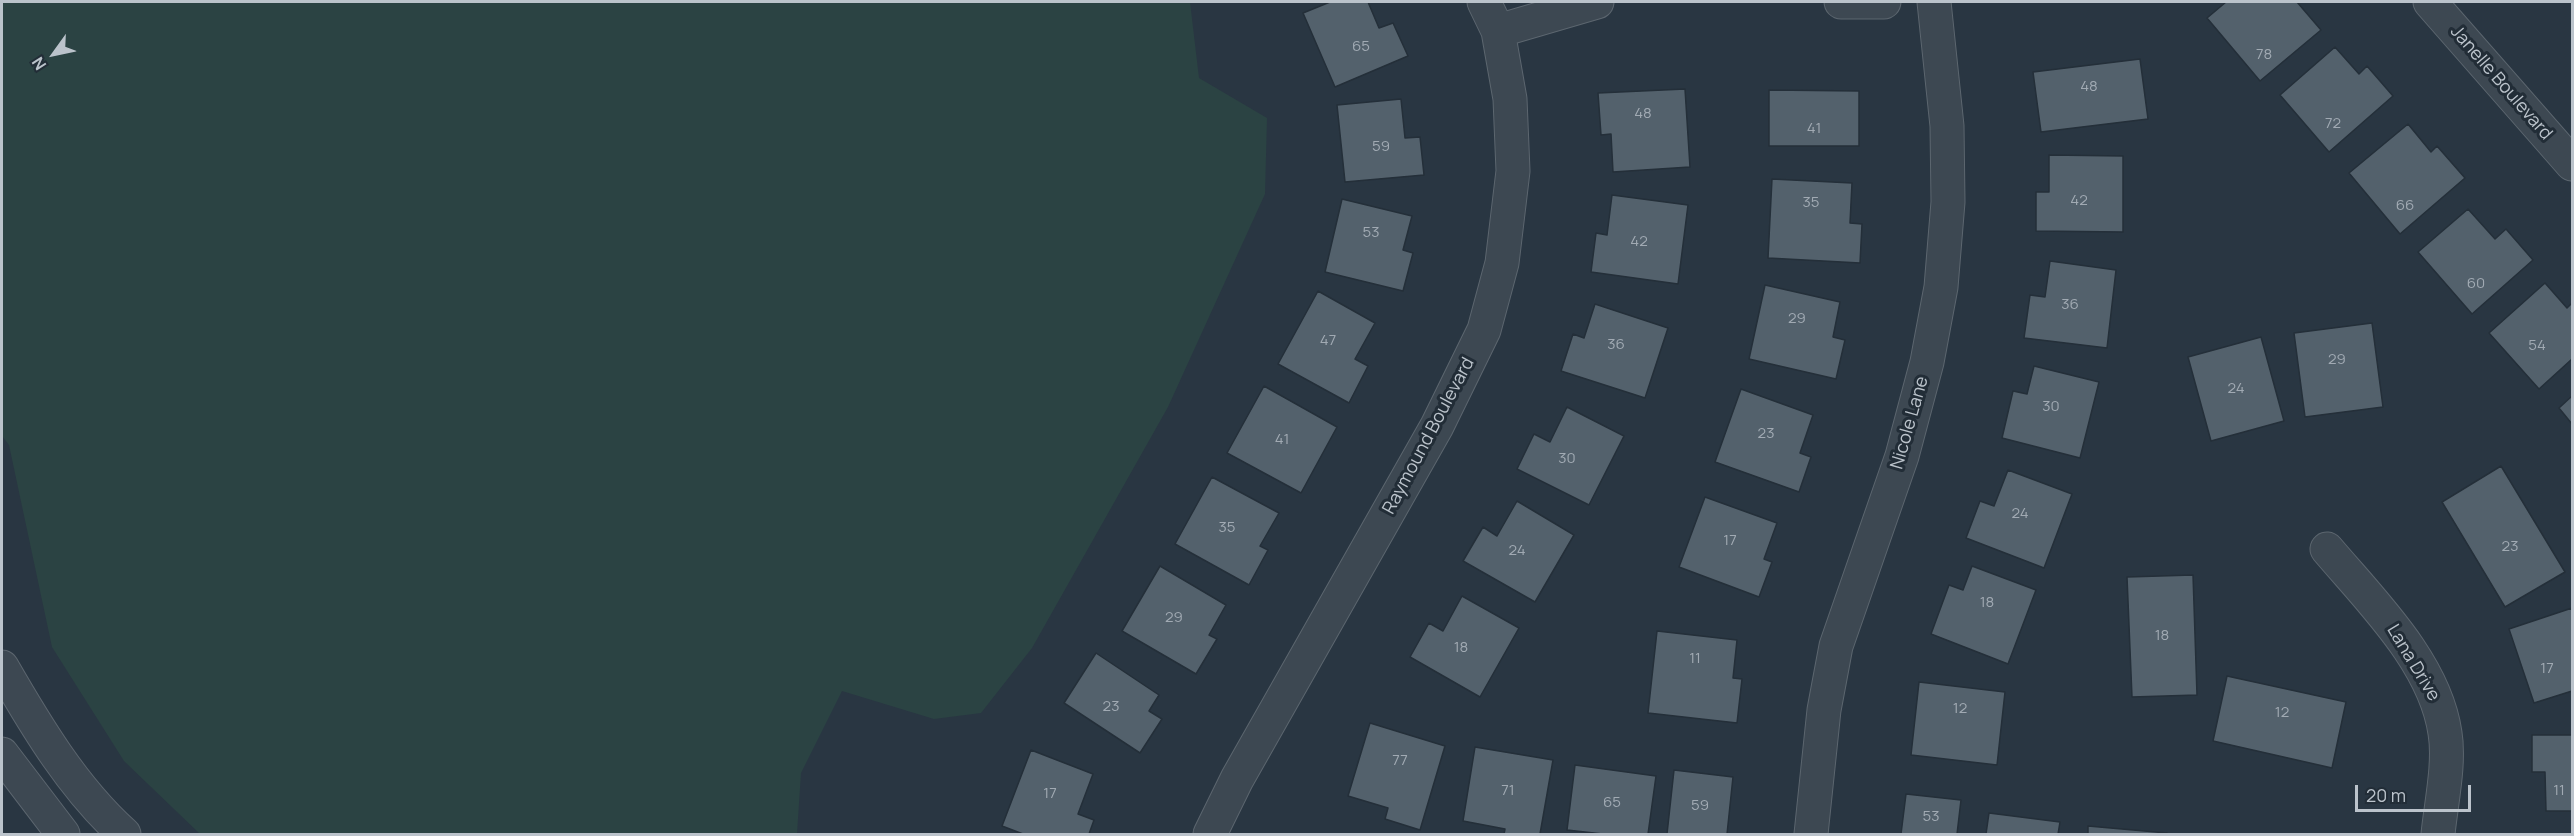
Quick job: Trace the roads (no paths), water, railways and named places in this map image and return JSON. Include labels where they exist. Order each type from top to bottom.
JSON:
[{"type":"street","name":"Raymound Boulevard","points":[[1210,834],[1237,779],[1437,426],[1484,330],[1502,263],[1513,171],[1510,99],[1498,32],[1484,2]]},
{"type":"street","points":[[1498,32],[1597,2]]},
{"type":"street","points":[[1840,2],[1884,2]]},
{"type":"street","name":"Nicole Lane","points":[[1811,834],[1824,710],[1836,645],[1902,456],[1927,362],[1941,287],[1948,202],[1947,126],[1934,2]]},
{"type":"street","name":"Janelle Boulevard","points":[[2430,2],[2572,164]]},
{"type":"street","name":"Lana Drive","points":[[2327,549],[2387,619],[2413,656],[2437,698],[2446,735],[2438,834]]},
{"type":"street","points":[[2,667],[56,755],[106,829]]},
{"type":"street","points":[[56,755],[8,776],[63,834]]}]
